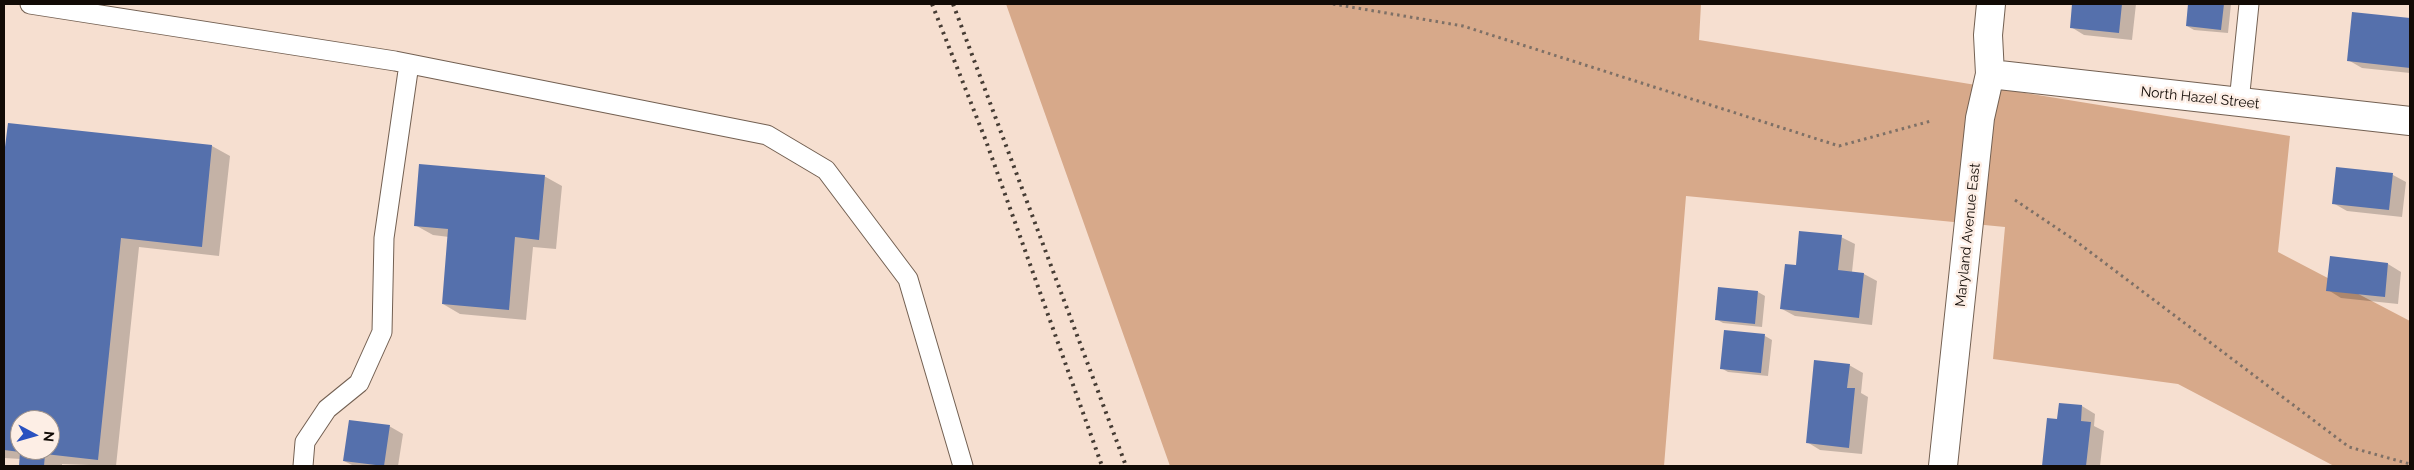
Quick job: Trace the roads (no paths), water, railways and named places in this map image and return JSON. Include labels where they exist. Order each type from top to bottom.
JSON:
[{"type":"street","name":"Maryland Avenue East","points":[[1943,466],[1980,118],[1990,74],[1988,35],[1991,4]]},
{"type":"street","name":"North Hazel Street","points":[[1990,74],[2410,121]]},
{"type":"lane","points":[[30,4],[409,64],[768,135],[826,170],[908,279],[963,466]]},
{"type":"lane","points":[[2239,102],[2249,4]]},
{"type":"lane","points":[[303,466],[305,442],[327,409],[359,383],[382,332],[384,238],[409,64]]},
{"type":"railway","points":[[932,4],[986,141],[1102,466]]},
{"type":"railway","points":[[953,4],[1126,466]]}]
